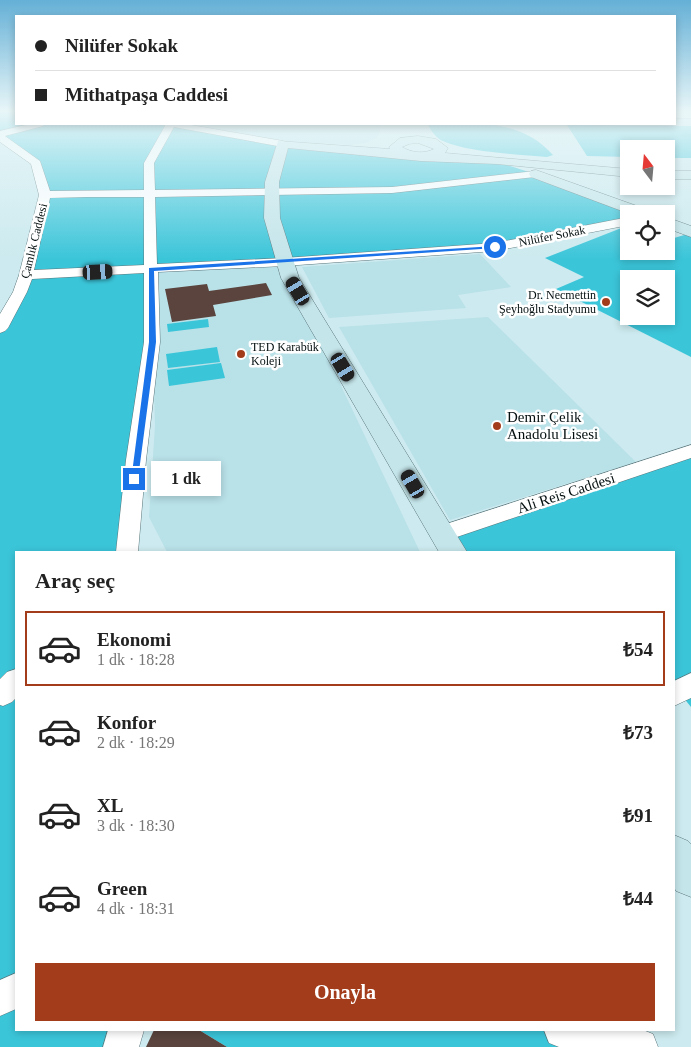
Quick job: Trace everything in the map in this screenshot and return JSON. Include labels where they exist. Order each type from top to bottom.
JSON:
[{"type":"street","name":"Çamlık Caddesi","points":[[0,328],[20,292],[26,275],[45,195],[36,163],[33,161]]},
{"type":"street","points":[[126,551],[152,342],[149,192],[150,161]]},
{"type":"street","points":[[277,161],[272,193],[272,218],[290,278],[452,551]]},
{"type":"street","points":[[494,161],[620,205]]},
{"type":"street","points":[[512,161],[620,172]]},
{"type":"street","points":[[552,161],[620,167]]},
{"type":"street","points":[[569,186],[562,180],[562,176],[564,170],[570,167]]},
{"type":"street","points":[[675,170],[691,170]]},
{"type":"street","points":[[45,195],[149,192],[272,193],[374,191],[465,183],[535,174]]},
{"type":"street","points":[[675,175],[691,175]]},
{"type":"street","name":"Nilüfer Sokak","points":[[26,275],[284,262],[495,247],[620,223]]},
{"type":"street","points":[[675,226],[691,232]]},
{"type":"street","name":"Ali Reis Caddesi","points":[[442,534],[691,451]]},
{"type":"street","points":[[675,693],[691,684]]},
{"type":"street","points":[[675,856],[691,876]]},
{"type":"street","points":[[0,998],[15,990]]},
{"type":"street","points":[[121,1047],[126,1031]]},
{"type":"street","points":[[581,1040],[640,1047]]},
{"type":"shaded area","points":[[33,161],[494,161],[620,205],[620,223],[495,247],[151,269],[152,342],[127,551],[15,551],[15,681],[3,694],[15,693],[15,1031],[126,1031],[121,1047],[0,1047],[0,328],[20,292],[45,195],[36,163]]},
{"type":"shaded area","name":"Dr. Necmettin Şeyhoğlu Stadyumu","points":[[620,229],[620,260],[675,260],[675,238],[691,233],[691,357],[627,325],[675,325],[675,270],[620,270],[620,321],[556,289],[584,277],[545,258]]},
{"type":"shaded area","points":[[480,254],[511,287],[458,295],[466,308],[329,318],[302,267]]},
{"type":"shaded area","points":[[284,262],[313,317],[343,390],[420,551],[166,551],[149,517],[155,426],[151,269]]},
{"type":"shaded area","name":"Demir Çelik Anadolu Lisesi","points":[[488,317],[636,462],[450,520],[339,327]]},
{"type":"shaded area","points":[[208,319],[209,327],[168,332],[167,324]]},
{"type":"shaded area","points":[[217,347],[220,362],[168,368],[166,354]]},
{"type":"shaded area","points":[[221,363],[225,378],[169,386],[167,370]]},
{"type":"shaded area","points":[[691,451],[691,707],[679,692],[675,694],[675,551],[452,551],[442,534]]},
{"type":"shaded area","points":[[201,1031],[567,1031],[640,1047],[227,1047]]},
{"type":"building","points":[[266,283],[272,295],[213,305],[216,316],[172,322],[165,289],[207,284],[209,291]]},
{"type":"building","points":[[154,1031],[201,1031],[227,1047],[146,1047]]},
{"type":"place","name":"Dr. Necmettin Şeyhoğlu Stadyumu","points":[[606,302]]},
{"type":"place","name":"TED Karabük Koleji","points":[[241,354]]},
{"type":"place","name":"Demir Çelik Anadolu Lisesi","points":[[497,426]]},
{"type":"route","points":[[134,479],[152,342],[151,269],[284,262],[495,247]]}]
